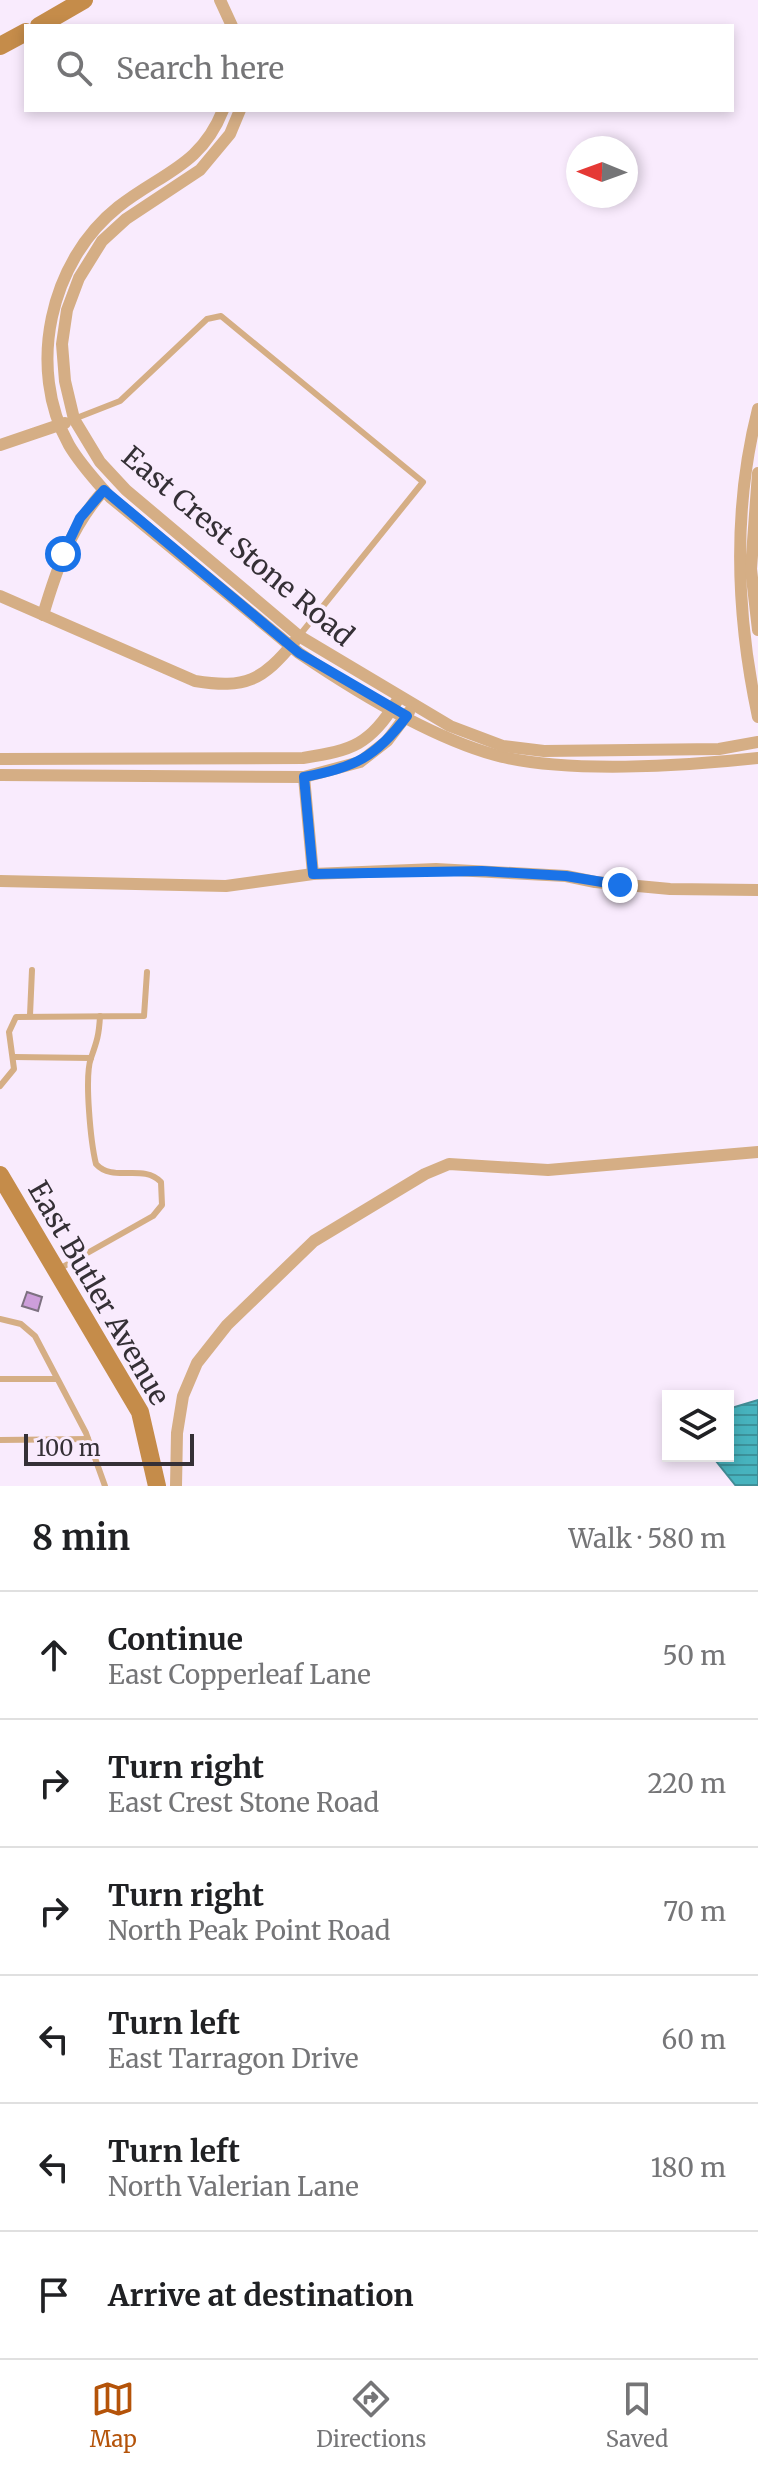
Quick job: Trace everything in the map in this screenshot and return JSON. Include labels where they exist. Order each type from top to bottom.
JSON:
[{"type":"street","points":[[42,24],[84,0]]},
{"type":"street","points":[[220,0],[231,24]]},
{"type":"street","points":[[0,46],[24,33]]},
{"type":"street","name":"East Crest Stone Road","points":[[222,112],[215,129],[197,154],[117,207],[86,240],[72,262],[52,312],[48,345],[49,376],[61,424],[68,444],[104,490],[295,641],[410,711],[495,755],[550,763],[698,765],[758,758]]},
{"type":"street","name":"East Crest Stone Road","points":[[239,112],[230,134],[200,170],[118,226],[102,241],[79,278],[67,310],[62,344],[65,381],[74,419],[100,462],[126,490],[295,641]]},
{"type":"street","points":[[758,409],[742,486],[738,566],[745,658],[758,717]]},
{"type":"street","points":[[0,445],[74,419]]},
{"type":"street","points":[[758,473],[751,569],[758,630]]},
{"type":"street","points":[[43,615],[63,554],[80,518],[104,490]]},
{"type":"street","points":[[0,596],[195,681],[225,686],[250,682],[268,671],[295,641]]},
{"type":"street","points":[[0,759],[303,758],[340,753],[368,740],[396,703]]},
{"type":"street","points":[[0,775],[304,777],[360,762],[387,741],[410,711]]},
{"type":"street","name":"East Crest Stone Road","points":[[410,711],[503,746],[544,751],[719,749],[758,742]]},
{"type":"street","points":[[304,777],[313,874]]},
{"type":"street","points":[[0,881],[226,886],[313,874],[450,870],[566,876],[670,889],[758,890]]},
{"type":"street","points":[[176,1486],[177,1433],[183,1396],[197,1363],[227,1325],[314,1241],[425,1174],[449,1164],[548,1170],[758,1152]]},
{"type":"street","name":"East Butler Avenue","points":[[0,1175],[140,1412],[157,1486]]},
{"type":"lane","points":[[74,419],[120,401],[207,319],[221,316],[423,482],[295,641]]},
{"type":"lane","points":[[30,1015],[32,970]]},
{"type":"lane","points":[[0,1086],[11,1075],[14,1057],[9,1032],[12,1020],[30,1015],[144,1016],[147,972]]},
{"type":"lane","points":[[56,1270],[153,1216],[162,1205],[161,1182],[153,1174],[109,1172],[96,1164],[90,1116],[91,1058],[99,1042],[100,1016]]},
{"type":"lane","points":[[14,1057],[91,1058]]},
{"type":"lane","points":[[0,1319],[21,1324],[35,1336],[88,1439],[105,1486]]},
{"type":"lane","points":[[0,1379],[56,1379]]},
{"type":"lane","points":[[0,1440],[88,1439]]},
{"type":"water","points":[[758,1400],[758,1486],[736,1486],[717,1462],[734,1462],[734,1407]]},
{"type":"building","points":[[27,1292],[42,1297],[38,1311],[22,1306]]},
{"type":"route","points":[[63,554],[80,518],[104,490],[299,653],[407,716],[387,741],[360,762],[304,777],[313,874],[436,869],[566,876],[620,885]]}]
